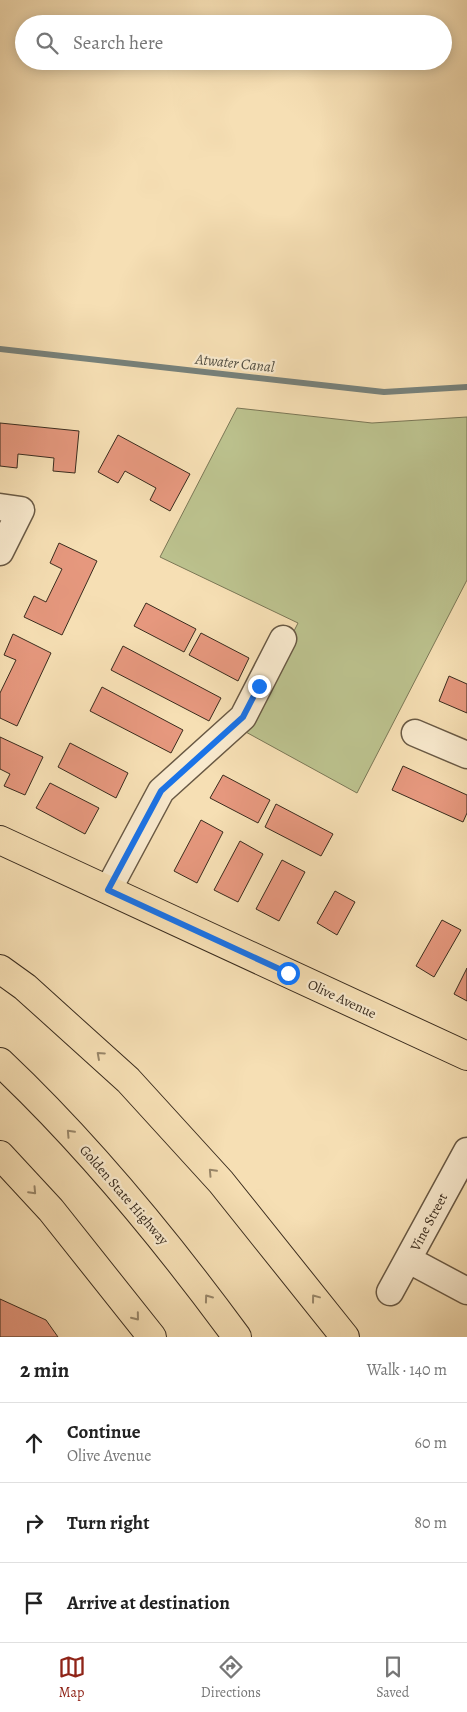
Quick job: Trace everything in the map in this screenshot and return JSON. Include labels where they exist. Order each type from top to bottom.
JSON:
[{"type":"main road","name":"Olive Avenue","points":[[0,840],[467,1056]]},
{"type":"main road","points":[[0,969],[25,987],[128,1080],[221,1182],[345,1337]]},
{"type":"main road","name":"Golden State Highway","points":[[0,1062],[111,1177],[185,1266],[237,1337]]},
{"type":"main road","points":[[0,1155],[51,1210],[152,1337]]},
{"type":"street","points":[[0,507],[21,510],[0,552]]},
{"type":"street","points":[[108,890],[161,791],[243,717],[283,639]]},
{"type":"street","points":[[415,733],[467,755]]},
{"type":"street","name":"Vine Street","points":[[390,1292],[467,1151]]},
{"type":"street","points":[[409,1260],[467,1291]]},
{"type":"green space","points":[[237,408],[372,423],[467,417],[467,580],[357,793],[244,731],[298,623],[160,557]]},
{"type":"building","points":[[0,423],[79,431],[75,473],[53,471],[54,458],[18,454],[17,468],[0,466]]},
{"type":"building","points":[[118,435],[190,474],[170,511],[150,500],[156,488],[125,471],[118,483],[98,472]]},
{"type":"building","points":[[59,543],[97,561],[62,635],[24,617],[34,596],[46,602],[62,569],[50,563]]},
{"type":"building","points":[[146,603],[196,629],[184,652],[134,626]]},
{"type":"building","points":[[201,633],[249,658],[238,681],[189,655]]},
{"type":"building","points":[[13,634],[51,653],[17,726],[0,718],[0,693],[16,660],[4,655]]},
{"type":"building","points":[[123,646],[221,698],[209,721],[111,670]]},
{"type":"building","points":[[449,676],[467,684],[467,713],[439,701]]},
{"type":"building","points":[[102,687],[183,730],[171,753],[90,711]]},
{"type":"building","points":[[0,737],[43,757],[25,795],[4,786],[10,774],[0,769]]},
{"type":"building","points":[[70,743],[128,773],[116,798],[58,767]]},
{"type":"building","points":[[403,766],[467,795],[467,813],[463,822],[392,790]]},
{"type":"building","points":[[223,775],[270,800],[258,823],[210,798]]},
{"type":"building","points":[[50,783],[99,808],[85,834],[36,808]]},
{"type":"building","points":[[276,804],[333,834],[321,856],[265,827]]},
{"type":"building","points":[[201,820],[223,832],[197,883],[174,871]]},
{"type":"building","points":[[240,841],[263,854],[238,902],[214,890]]},
{"type":"building","points":[[282,860],[305,872],[279,921],[256,909]]},
{"type":"building","points":[[335,891],[355,902],[337,935],[317,923]]},
{"type":"building","points":[[442,920],[461,930],[434,977],[416,966]]},
{"type":"building","points":[[467,968],[467,1001],[454,994]]},
{"type":"building","points":[[0,1299],[46,1320],[58,1337],[0,1337]]},
{"type":"waterway","name":"Atwater Canal","points":[[0,349],[384,392],[467,387]]},
{"type":"route","points":[[259,686],[243,717],[161,791],[108,890],[288,973]]}]
